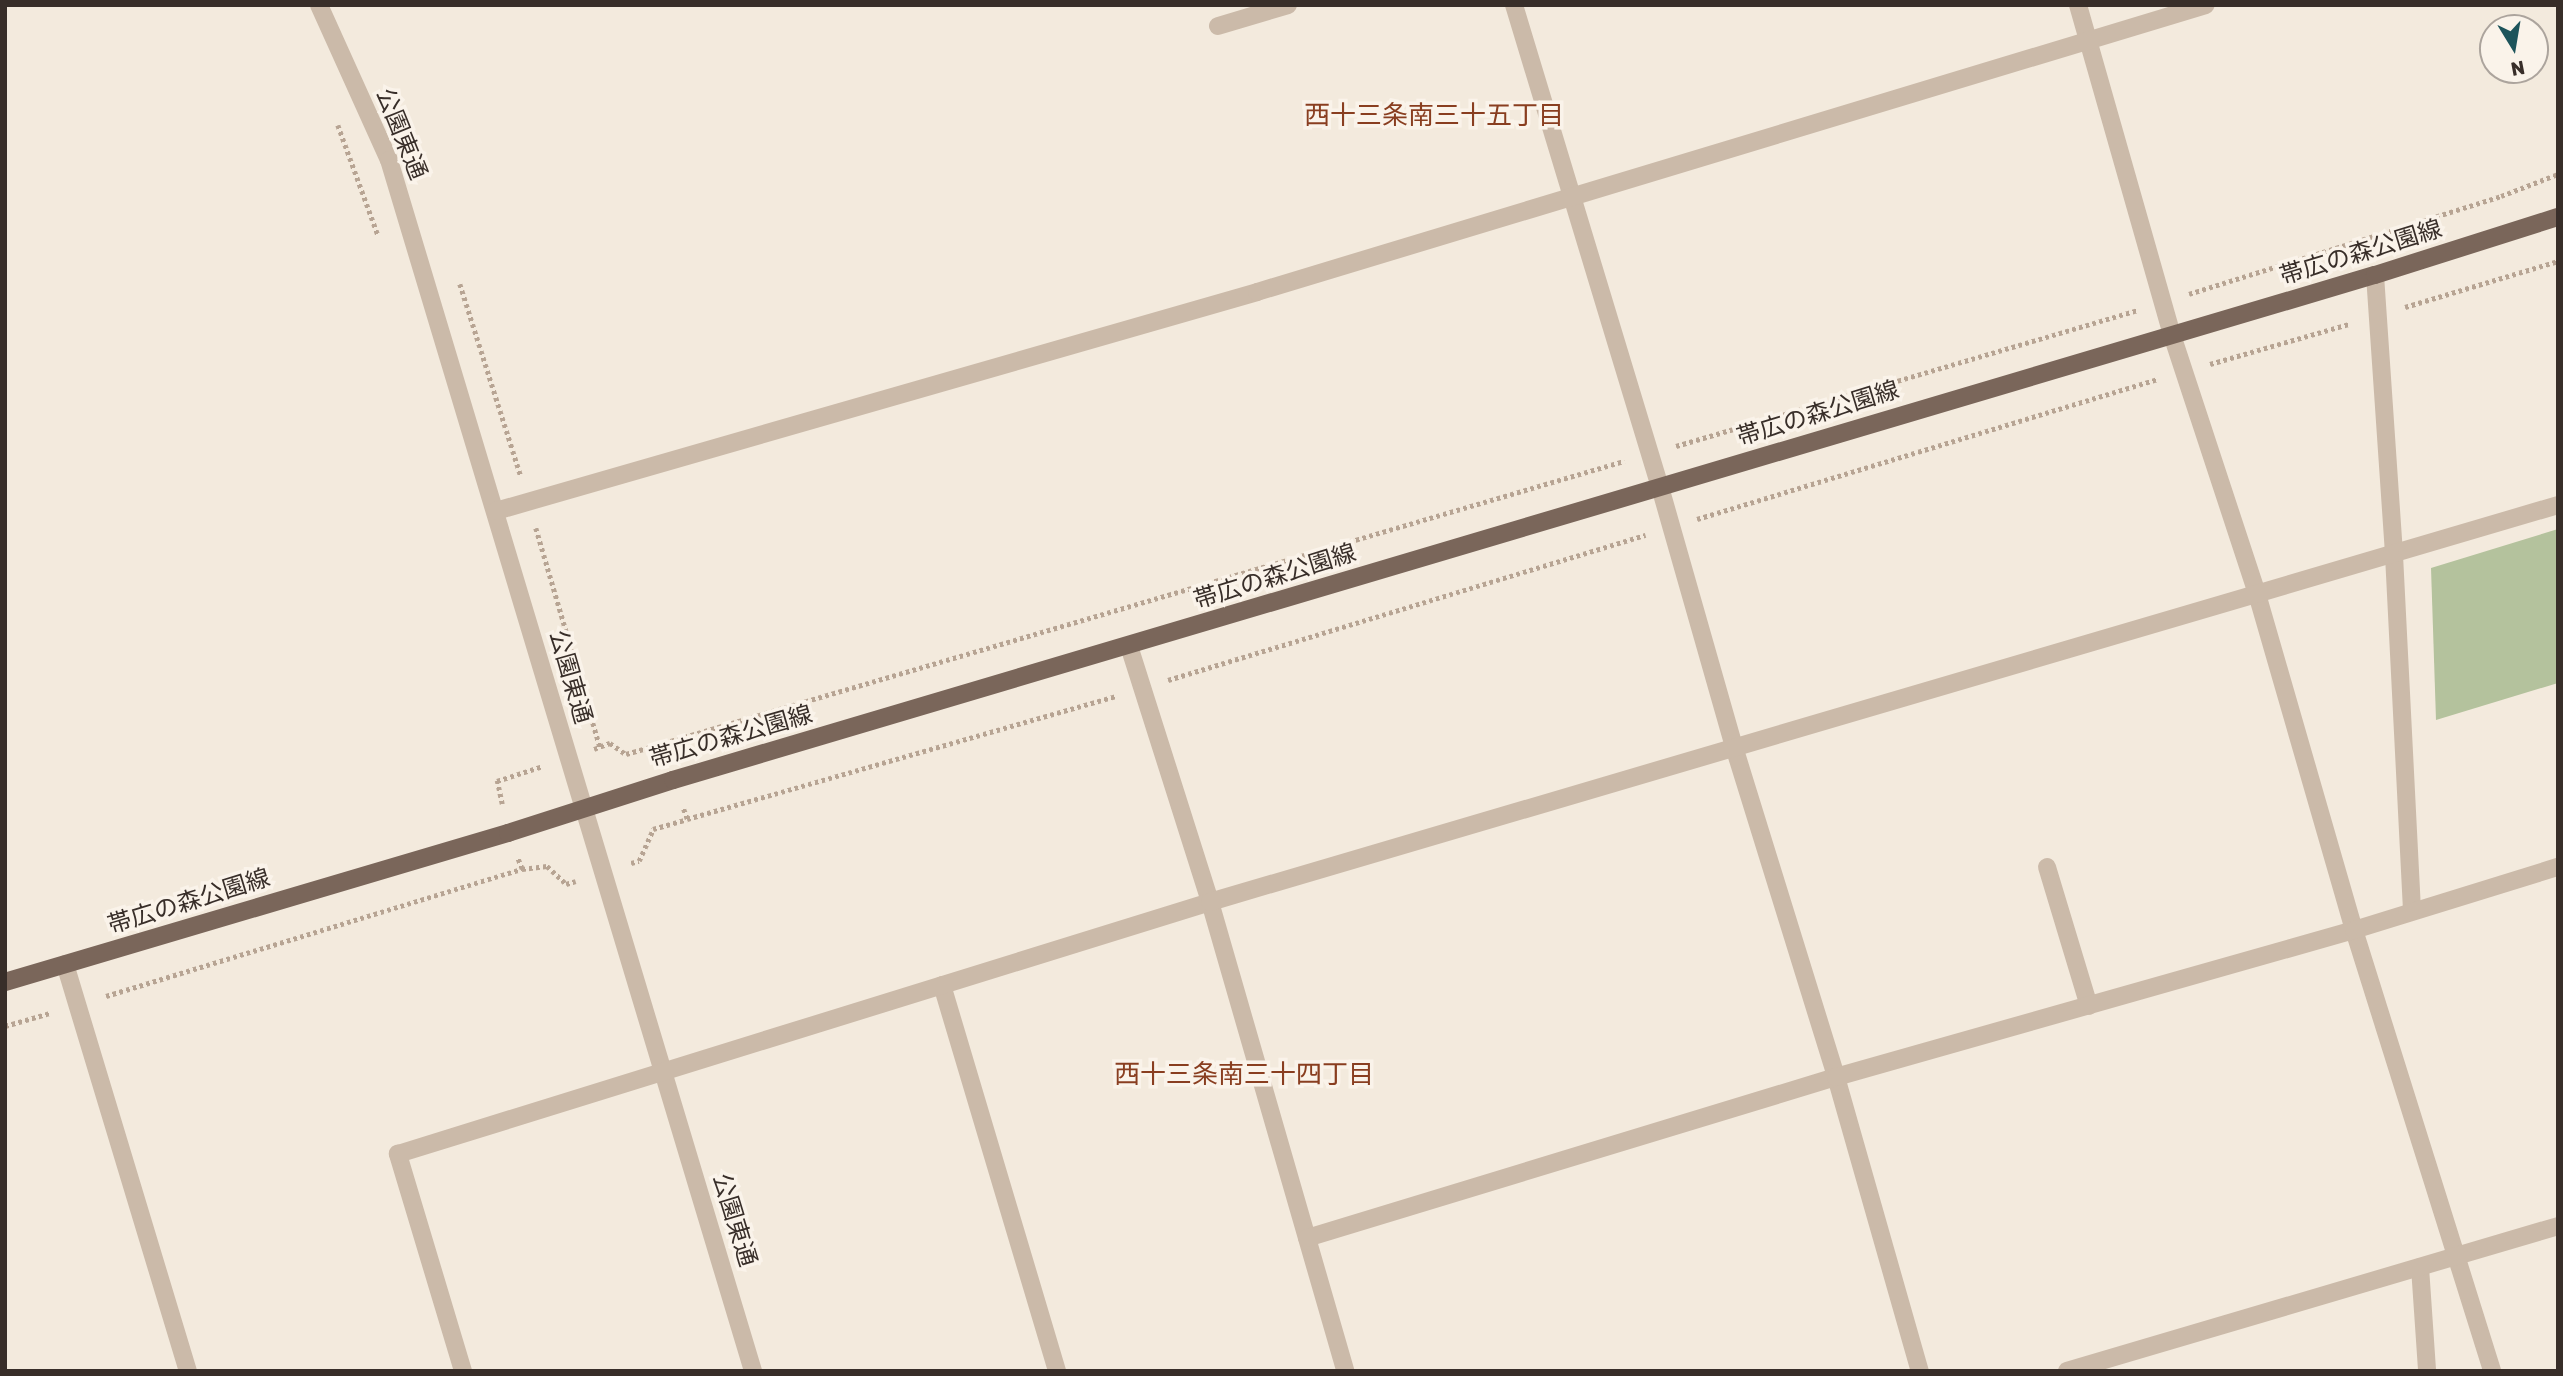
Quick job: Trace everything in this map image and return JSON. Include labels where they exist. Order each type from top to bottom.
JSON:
[{"type":"main road","name":"帯広の森公園線","points":[[5,982],[508,833],[583,807],[2375,275],[2558,217]]},
{"type":"street","name":"公園東通","points":[[319,5],[389,160],[753,1371]]},
{"type":"street","points":[[1218,26],[1287,5]]},
{"type":"street","points":[[1514,5],[1660,487],[1735,750],[1836,1077],[1920,1371]]},
{"type":"street","points":[[2078,5],[2172,335],[2257,594],[2354,930],[2492,1371]]},
{"type":"street","points":[[496,511],[1244,296],[2206,5]]},
{"type":"street","points":[[2375,275],[2394,555],[2412,911]]},
{"type":"street","points":[[463,1371],[398,1154],[1210,902],[1735,750],[2558,505]]},
{"type":"street","points":[[1129,646],[1210,902],[1345,1371]]},
{"type":"street","points":[[2046,867],[2089,1006]]},
{"type":"street","points":[[1307,1238],[1836,1077],[2354,930],[2558,867]]},
{"type":"street","points":[[65,964],[188,1371]]},
{"type":"street","points":[[942,985],[1057,1371]]},
{"type":"street","points":[[2067,1371],[2558,1226]]},
{"type":"street","points":[[2420,1267],[2427,1371]]},
{"type":"path","points":[[336,119],[382,248]]},
{"type":"path","points":[[664,743],[2163,303],[2501,196],[2558,174]]},
{"type":"path","points":[[687,819],[1142,688],[2184,371],[2558,261]]},
{"type":"path","points":[[536,754],[540,767]]},
{"type":"path","points":[[5,1026],[522,869],[508,833]]},
{"type":"green space","points":[[2558,529],[2558,683],[2436,720],[2431,568]]},
{"type":"district","name":"西十三条南三十五丁目","points":[[1434,116]]},
{"type":"district","name":"西十三条南三十四丁目","points":[[1244,1075]]}]
